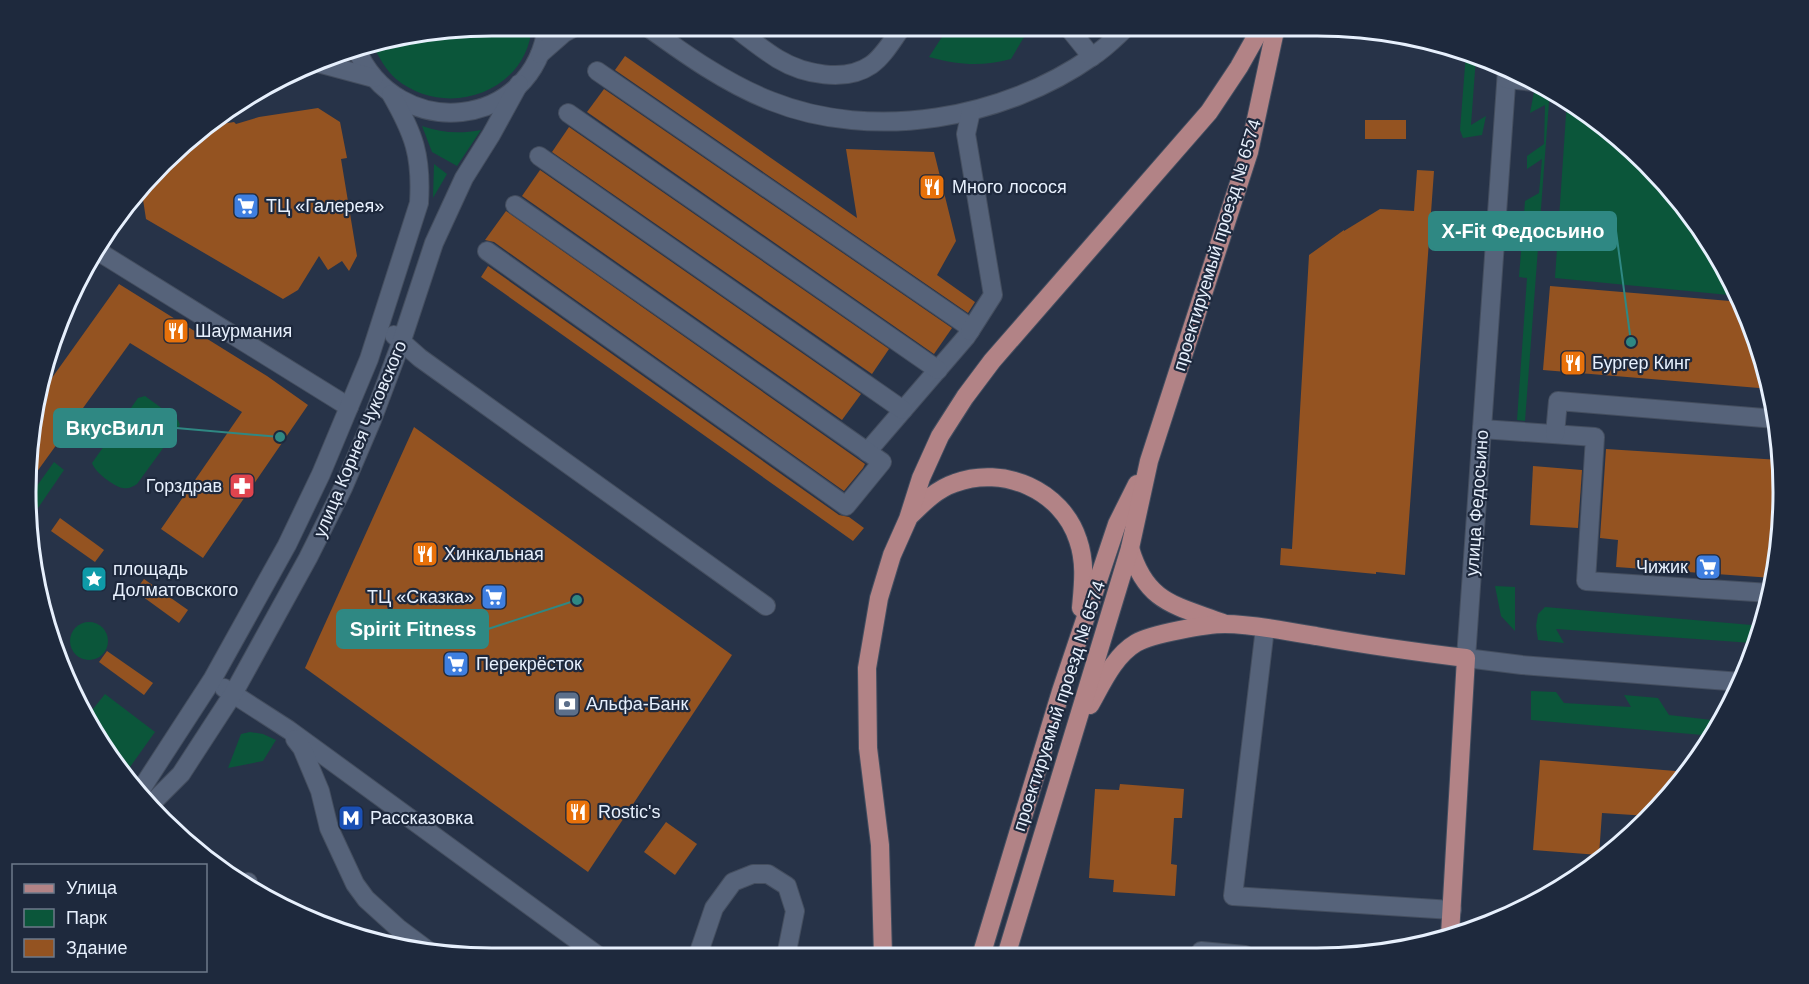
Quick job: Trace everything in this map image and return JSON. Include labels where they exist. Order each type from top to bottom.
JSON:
[{"type":"main road","points":[[883,948],[880,845],[868,748],[867,668],[879,598],[892,555],[908,519],[921,478],[940,436],[964,397],[1024,323],[1209,112],[1256,36]]},
{"type":"main road","name":"проектируемый проезд № 6574","points":[[1008,948],[1130,548],[1149,461],[1248,152],[1274,36]]},
{"type":"main road","name":"проектируемый проезд № 6574","points":[[983,948],[1079,637],[1117,524],[1149,461]]},
{"type":"main road","points":[[908,519],[939,490],[970,478],[1004,478],[1035,489],[1048,498],[1070,523],[1078,538],[1084,570],[1079,637]]},
{"type":"main road","points":[[1130,548],[1136,568],[1161,598],[1224,624]]},
{"type":"main road","points":[[1075,731],[1124,652],[1137,643],[1171,632],[1224,624],[1466,658]]},
{"type":"main road","name":"улица Федосьино","points":[[1451,928],[1466,658]]},
{"type":"street","name":"улица Корнея Чуковского","points":[[156,800],[181,774],[233,694],[308,558],[343,488],[372,420],[401,343],[434,243],[464,178],[519,84],[539,55],[544,36]]},
{"type":"street","points":[[539,55],[561,36]]},
{"type":"street","points":[[661,36],[735,85],[772,102],[842,118],[892,121],[917,120],[994,105],[1033,90],[1073,69],[1092,57],[1116,36]]},
{"type":"street","points":[[747,36],[778,59],[814,72],[844,75],[858,72],[872,64],[896,36]]},
{"type":"street","points":[[1075,36],[1092,57]]},
{"type":"street","name":"улица Корнея Чуковского","points":[[360,56],[374,78],[391,94],[422,110],[445,113],[468,111],[491,104],[519,84]]},
{"type":"street","points":[[330,66],[374,78]]},
{"type":"street","points":[[597,71],[956,317],[970,331]]},
{"type":"street","name":"улица Федосьино","points":[[1466,658],[1507,78]]},
{"type":"street","points":[[143,786],[212,680],[287,545],[321,474],[369,359],[419,203],[418,160],[409,127],[391,94]]},
{"type":"street","points":[[867,452],[970,331],[993,295],[966,134],[971,111]]},
{"type":"street","points":[[568,113],[938,370]]},
{"type":"street","points":[[539,156],[903,410]]},
{"type":"street","points":[[487,251],[846,506],[882,462],[515,205]]},
{"type":"street","points":[[103,254],[349,407]]},
{"type":"street","points":[[381,322],[401,343],[420,358],[766,606]]},
{"type":"street","points":[[1555,434],[1558,401],[1767,418]]},
{"type":"street","points":[[1482,429],[1595,436],[1586,581],[1761,592]]},
{"type":"street","points":[[1265,628],[1233,896],[1452,910]]},
{"type":"street","points":[[1466,658],[1522,665],[1732,681]]},
{"type":"street","points":[[212,680],[289,730],[588,948]]},
{"type":"street","points":[[289,730],[302,748],[320,791],[329,828],[355,884],[366,899],[416,941]]},
{"type":"street","points":[[700,948],[714,908],[733,882],[753,874],[768,874],[787,886],[795,911],[788,948]]},
{"type":"green space","points":[[530,36],[527,49],[516,68],[500,83],[481,93],[460,98],[438,97],[416,91],[396,79],[377,51],[403,45],[462,37]]},
{"type":"green space","points":[[943,36],[1025,36],[1011,59],[970,64],[929,57]]},
{"type":"green space","points":[[1465,61],[1475,64],[1471,125],[1486,116],[1482,135],[1463,138],[1460,130]]},
{"type":"green space","points":[[1534,92],[1549,100],[1525,421],[1517,420],[1527,278],[1519,277],[1525,201],[1539,193],[1542,159],[1527,169],[1527,156],[1544,144],[1545,105],[1530,113]]},
{"type":"green space","points":[[1566,111],[1618,149],[1660,191],[1696,239],[1728,295],[1555,278]]},
{"type":"green space","points":[[422,126],[451,132],[481,130],[457,166],[432,152]]},
{"type":"green space","points":[[434,164],[447,174],[433,198]]},
{"type":"green space","points":[[145,396],[178,420],[180,425],[137,484],[130,488],[123,488],[105,478],[92,463],[138,398]]},
{"type":"green space","points":[[54,462],[64,470],[38,508],[36,487]]},
{"type":"green space","points":[[1495,586],[1515,587],[1515,631],[1501,616]]},
{"type":"green space","points":[[1545,607],[1753,625],[1748,643],[1556,629],[1564,643],[1538,640],[1536,626],[1538,614]]},
{"type":"green space","points":[[89,622],[102,628],[108,641],[102,654],[89,660],[76,654],[70,641],[76,628]]},
{"type":"green space","points":[[1531,691],[1556,692],[1564,703],[1631,707],[1624,695],[1658,698],[1669,715],[1712,720],[1702,735],[1531,720]]},
{"type":"green space","points":[[105,694],[155,732],[129,768],[97,720],[93,709]]},
{"type":"green space","points":[[250,732],[263,734],[276,740],[263,761],[228,768],[241,734]]},
{"type":"building","points":[[625,56],[857,218],[846,149],[934,152],[956,241],[937,275],[975,302],[968,313],[615,70]]},
{"type":"building","points":[[604,89],[952,328],[934,354],[587,112]]},
{"type":"building","name":"ТЦ «Галерея»","points":[[318,108],[340,122],[347,158],[341,159],[357,256],[349,271],[342,261],[328,270],[319,256],[298,290],[283,299],[146,219],[143,198],[191,149],[214,130],[223,124],[234,122],[236,124],[259,117]]},
{"type":"building","points":[[1365,120],[1406,120],[1406,139],[1365,139]]},
{"type":"building","points":[[569,127],[889,349],[872,374],[552,152]]},
{"type":"building","points":[[540,170],[861,394],[842,420],[522,196]]},
{"type":"building","points":[[1417,170],[1434,171],[1405,575],[1280,565],[1281,548],[1292,549],[1309,255],[1344,230],[1380,209],[1414,211]]},
{"type":"building","points":[[506,211],[865,464],[863,468],[844,491],[494,242],[485,240]]},
{"type":"building","points":[[488,266],[839,515],[849,517],[864,528],[853,541],[481,277]]},
{"type":"building","points":[[119,284],[267,376],[308,405],[203,558],[161,529],[242,412],[130,343],[37,472],[40,432],[51,380]]},
{"type":"building","points":[[1550,286],[1731,301],[1749,345],[1760,388],[1543,370]]},
{"type":"building","name":"ТЦ «Сказка»","points":[[414,427],[732,655],[588,872],[305,668]]},
{"type":"building","points":[[1606,449],[1772,459],[1772,522],[1765,577],[1616,567],[1618,540],[1600,538]]},
{"type":"building","points":[[1533,466],[1582,470],[1578,528],[1530,525]]},
{"type":"building","points":[[60,518],[104,550],[95,562],[51,531]]},
{"type":"building","points":[[144,579],[188,610],[179,623],[135,591]]},
{"type":"building","points":[[107,651],[153,683],[144,695],[99,662]]},
{"type":"building","points":[[1540,760],[1678,771],[1638,815],[1602,813],[1599,850],[1594,855],[1533,850]]},
{"type":"building","points":[[1120,784],[1184,789],[1182,818],[1174,818],[1171,864],[1177,865],[1175,896],[1113,892],[1114,880],[1089,878],[1095,789],[1119,790]]},
{"type":"building","points":[[666,822],[697,844],[675,875],[644,852]]},
{"type":"place","name":"Много лосося","points":[[932,187]]},
{"type":"place","name":"ТЦ «Галерея»","points":[[246,206]]},
{"type":"place","name":"Шаурмания","points":[[176,331]]},
{"type":"place","name":"X-Fit Федосьино","points":[[1631,342]]},
{"type":"place","name":"Бургер Кинг","points":[[1573,363]]},
{"type":"place","name":"ВкусВилл","points":[[280,437]]},
{"type":"place","name":"Горздрав","points":[[242,486]]},
{"type":"place","name":"Хинкальная","points":[[425,554]]},
{"type":"place","name":"Чижик","points":[[1708,567]]},
{"type":"place","name":"площадь Долматовского","points":[[94,579]]},
{"type":"place","name":"ТЦ «Сказка»","points":[[494,597]]},
{"type":"place","name":"Spirit Fitness","points":[[577,600]]},
{"type":"place","name":"Перекрёсток","points":[[456,664]]},
{"type":"place","name":"Альфа-Банк","points":[[567,704]]},
{"type":"place","name":"Rostic's","points":[[578,812]]},
{"type":"place","name":"Рассказовка","points":[[351,818]]}]
